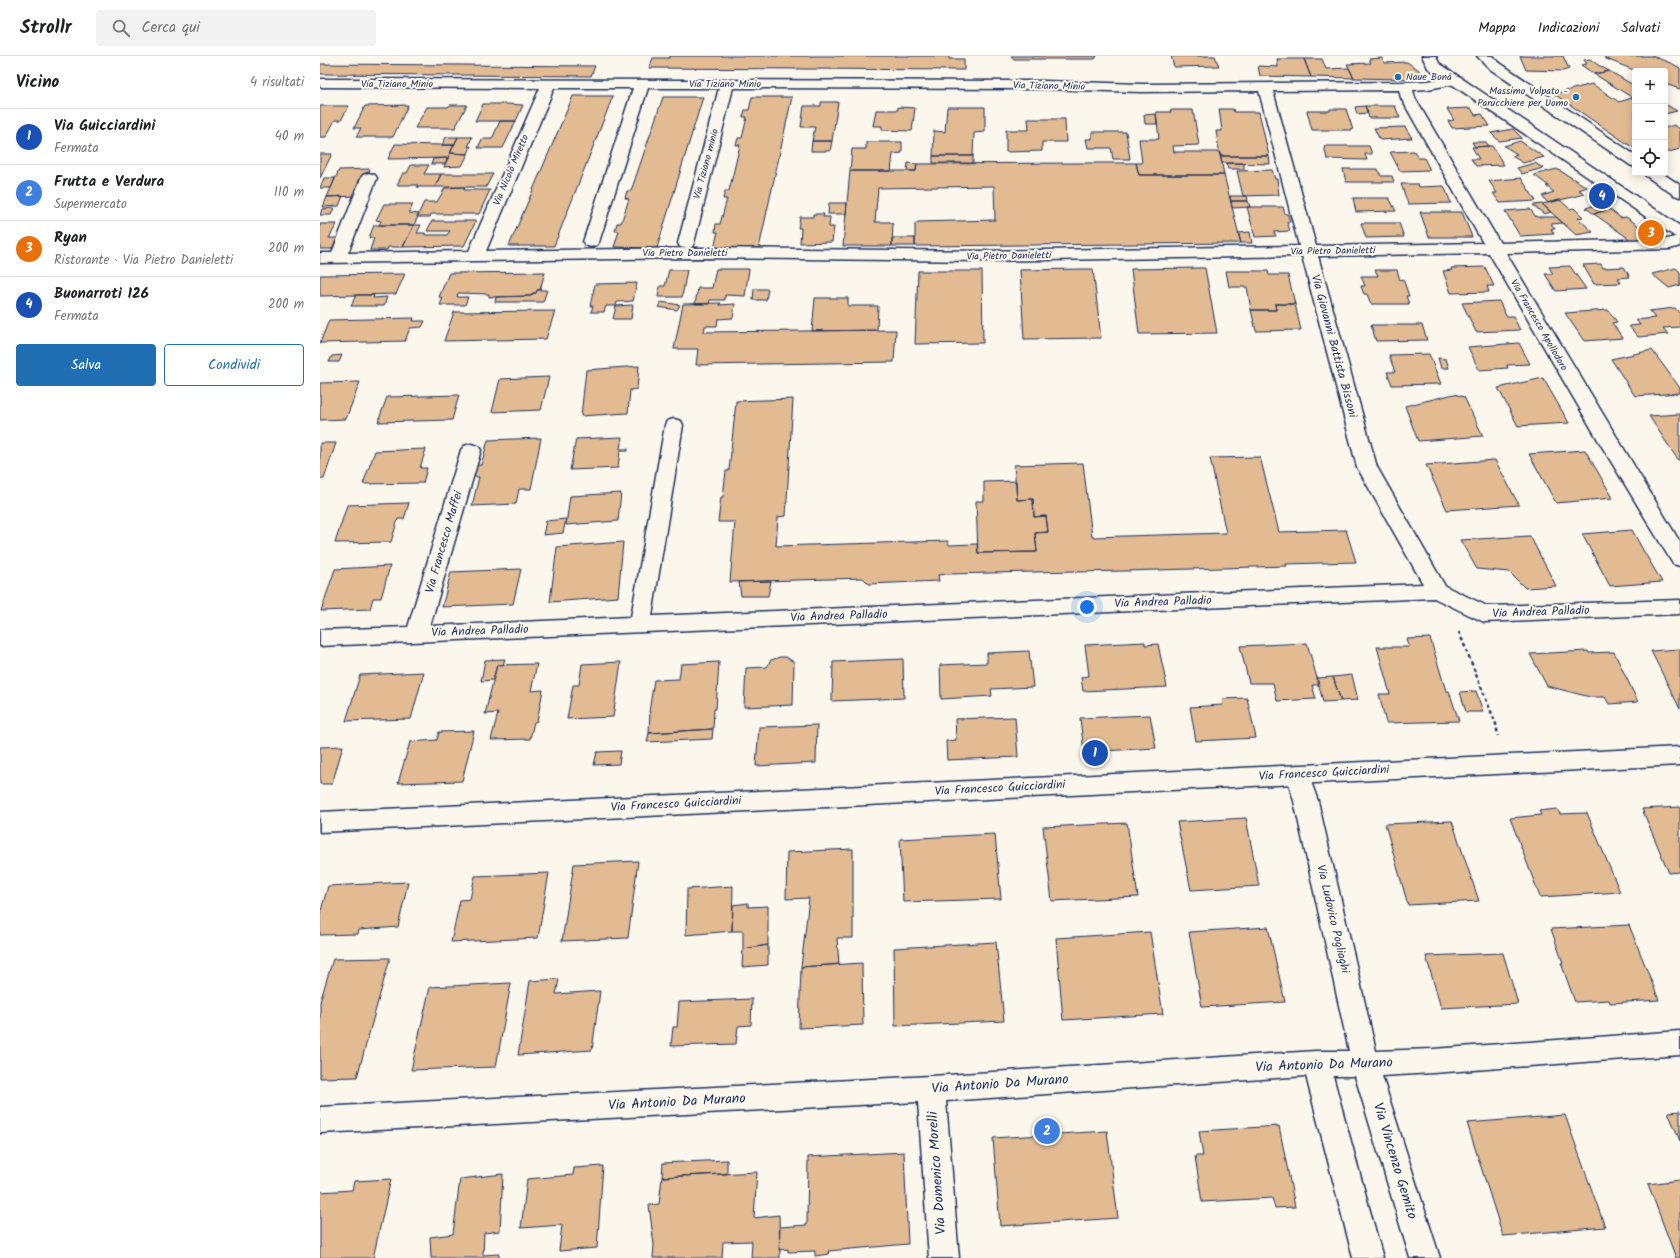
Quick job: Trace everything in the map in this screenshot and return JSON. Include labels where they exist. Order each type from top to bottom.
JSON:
[{"type":"street","points":[[1429,56],[1433,65],[1680,233]]},
{"type":"street","points":[[1484,56],[1495,66],[1632,160]]},
{"type":"street","name":"Via Tiziano Minio","points":[[320,83],[1265,88],[1405,86],[1428,85],[1456,80]]},
{"type":"street","points":[[591,242],[642,84]]},
{"type":"street","name":"Via Tiziano minio","points":[[686,243],[727,84]]},
{"type":"street","name":"Via Nicolò Miretto","points":[[475,256],[548,85]]},
{"type":"street","name":"Via Francesco Apollodoro","points":[[1405,86],[1408,98],[1589,412],[1680,559]]},
{"type":"street","name":"Via Giovanni Battista Bissoni","points":[[1265,88],[1367,467],[1437,590]]},
{"type":"street","points":[[1656,176],[1680,192]]},
{"type":"street","points":[[338,258],[369,178]]},
{"type":"street","name":"Via Pietro Danieletti","points":[[320,258],[698,253],[983,256],[1670,244],[1680,240]]},
{"type":"street","points":[[640,625],[674,425]]},
{"type":"street","name":"Via Francesco Maffei","points":[[418,634],[471,450]]},
{"type":"street","name":"Via Andrea Palladio","points":[[320,638],[1437,590],[1484,614],[1680,607]]},
{"type":"street","name":"Via Francesco Guicciardini","points":[[320,822],[1680,756]]},
{"type":"street","name":"Via Ludovico Pogliaghi","points":[[1298,774],[1306,801],[1366,1064]]},
{"type":"street","name":"Via Antonio Da Murano","points":[[320,1120],[931,1089],[1316,1063],[1366,1064],[1680,1043]]},
{"type":"street","points":[[1316,1063],[1368,1258]]},
{"type":"street","name":"Via Vincenzo Gemito","points":[[1366,1064],[1425,1258]]},
{"type":"street","name":"Via Domenico Morelli","points":[[931,1089],[944,1258]]},
{"type":"path","points":[[1484,614],[1459,633],[1496,724],[1499,739]]},
{"type":"building","points":[[670,56],[949,56],[949,59],[964,59],[964,70],[649,68],[653,58],[669,58]]},
{"type":"building","points":[[1011,56],[1097,56],[1095,59],[1014,59]]},
{"type":"building","points":[[1171,56],[1215,56],[1219,66],[1174,67]]},
{"type":"building","points":[[1520,56],[1563,56],[1569,69],[1563,71],[1526,70]]},
{"type":"building","points":[[1607,56],[1652,56],[1673,64],[1680,68],[1680,89],[1668,85],[1668,68],[1632,68],[1632,69],[1604,58]]},
{"type":"building","points":[[1382,58],[1385,63],[1407,62],[1419,70],[1420,77],[1403,79],[1354,78],[1347,64],[1371,63],[1369,59]]},
{"type":"building","points":[[1277,59],[1304,59],[1311,77],[1260,76],[1258,66],[1278,67]]},
{"type":"building","points":[[1304,59],[1322,59],[1326,69],[1349,68],[1354,78],[1311,77]]},
{"type":"building","points":[[1590,59],[1609,71],[1594,74],[1581,65],[1587,64],[1584,60]]},
{"type":"building","points":[[320,64],[595,66],[591,76],[320,74]]},
{"type":"building","points":[[1609,71],[1632,84],[1632,97],[1594,74]]},
{"type":"building","points":[[1592,84],[1619,102],[1632,98],[1632,147],[1554,94]]},
{"type":"building","points":[[573,96],[613,96],[554,246],[509,246]]},
{"type":"building","points":[[663,97],[703,97],[657,248],[614,247],[619,231],[615,231],[617,223],[621,223],[629,199],[625,198],[627,191],[631,191]]},
{"type":"building","points":[[752,97],[792,97],[759,248],[714,248],[718,232],[715,232],[716,224],[720,224],[727,199],[723,199],[725,191],[729,191],[740,145],[736,145],[738,138],[742,138],[747,117],[743,117],[745,110],[749,110]]},
{"type":"building","points":[[821,102],[838,102],[832,141],[812,141],[815,127],[801,127],[804,106],[821,106]]},
{"type":"building","points":[[483,104],[523,105],[516,121],[475,121]]},
{"type":"building","points":[[408,105],[393,137],[356,137],[361,128],[354,128],[365,106]]},
{"type":"building","points":[[450,105],[467,105],[455,128],[415,128],[427,107],[448,107]]},
{"type":"building","points":[[320,106],[349,106],[341,120],[335,120],[326,137],[320,137]]},
{"type":"building","points":[[1365,106],[1368,113],[1357,114],[1355,107]]},
{"type":"building","points":[[1365,106],[1395,106],[1400,118],[1369,118]]},
{"type":"building","points":[[1668,106],[1677,111],[1668,113]]},
{"type":"building","points":[[898,107],[915,108],[912,131],[882,130],[882,126],[873,126],[876,110],[898,110]]},
{"type":"building","points":[[947,107],[985,107],[985,132],[974,133],[973,156],[933,156],[934,131],[945,132]]},
{"type":"building","points":[[1471,108],[1475,115],[1482,114],[1490,126],[1452,128],[1448,121],[1454,120],[1447,109]]},
{"type":"building","points":[[1219,109],[1233,109],[1234,112],[1259,112],[1269,156],[1220,156],[1216,131],[1222,131]]},
{"type":"building","points":[[1330,109],[1346,109],[1353,130],[1312,130],[1307,111],[1330,111]]},
{"type":"building","points":[[1170,110],[1193,110],[1199,145],[1173,146],[1174,152],[1220,152],[1224,175],[1139,175],[1136,163],[1142,163],[1139,139],[1159,139],[1156,112],[1171,112]]},
{"type":"building","points":[[1156,114],[1157,124],[1145,124],[1144,115]]},
{"type":"building","points":[[1028,119],[1065,119],[1066,142],[1042,142],[1042,151],[1006,152],[1006,130],[1029,130]]},
{"type":"building","points":[[500,121],[516,121],[503,148],[478,148],[482,139],[492,139]]},
{"type":"building","points":[[1674,125],[1680,129],[1680,149],[1668,152],[1668,140],[1668,127]]},
{"type":"building","points":[[1405,127],[1412,138],[1380,140],[1374,128]]},
{"type":"building","points":[[1513,129],[1522,138],[1499,141],[1491,133]]},
{"type":"building","points":[[1092,132],[1126,132],[1130,159],[1113,159],[1111,148],[1088,148],[1086,139],[1092,139]]},
{"type":"building","points":[[446,137],[458,137],[454,145],[442,145]]},
{"type":"building","points":[[458,137],[472,137],[468,147],[471,146],[468,154],[450,153]]},
{"type":"building","points":[[812,141],[832,141],[830,151],[811,151]]},
{"type":"building","points":[[1520,141],[1544,157],[1523,163],[1512,156],[1517,154],[1504,146]]},
{"type":"building","points":[[866,142],[902,142],[902,153],[893,154],[891,171],[850,171],[852,149],[866,149]]},
{"type":"building","points":[[1472,142],[1486,142],[1489,146],[1475,147]]},
{"type":"building","points":[[395,144],[454,145],[448,158],[388,159]]},
{"type":"building","points":[[1324,146],[1369,146],[1372,154],[1365,154],[1367,160],[1327,159]]},
{"type":"building","points":[[1492,146],[1504,165],[1476,166],[1471,159],[1479,159],[1472,147]]},
{"type":"building","points":[[1414,151],[1418,158],[1424,158],[1430,170],[1400,171],[1390,152]]},
{"type":"building","points":[[450,153],[468,154],[462,166],[444,167]]},
{"type":"building","points":[[320,154],[332,154],[320,178]]},
{"type":"building","points":[[933,156],[973,156],[973,163],[933,163]]},
{"type":"building","points":[[1220,156],[1269,156],[1270,164],[1222,163]]},
{"type":"building","points":[[448,158],[445,164],[431,164],[433,159]]},
{"type":"building","points":[[908,163],[917,164],[916,171],[907,171]]},
{"type":"building","points":[[1136,163],[1139,175],[1224,175],[1241,243],[915,246],[915,224],[918,222],[995,220],[994,186],[878,188],[875,222],[890,222],[893,224],[892,246],[843,246],[850,171],[916,171],[917,164]]},
{"type":"building","points":[[1226,163],[1244,163],[1244,169],[1228,169]]},
{"type":"building","points":[[1535,163],[1543,168],[1522,174],[1517,168]]},
{"type":"building","points":[[411,165],[429,165],[424,174],[441,174],[435,187],[397,185],[403,173],[407,173]]},
{"type":"building","points":[[370,169],[359,196],[327,197],[339,170]]},
{"type":"building","points":[[1343,169],[1378,169],[1381,176],[1392,176],[1394,182],[1346,182]]},
{"type":"building","points":[[1557,169],[1587,187],[1579,190],[1585,194],[1548,203],[1542,196],[1554,192],[1546,186],[1549,186],[1534,175]]},
{"type":"building","points":[[1272,170],[1275,179],[1277,179],[1279,195],[1243,196],[1237,171]]},
{"type":"building","points":[[441,174],[493,174],[486,187],[435,187]]},
{"type":"building","points":[[324,178],[335,178],[331,188],[320,188]]},
{"type":"building","points":[[1521,178],[1536,201],[1500,203],[1493,193],[1497,193],[1489,181]]},
{"type":"building","points":[[1401,184],[1418,184],[1419,187],[1444,186],[1451,203],[1408,204]]},
{"type":"building","points":[[465,187],[464,190],[490,190],[479,214],[431,214],[430,217],[417,217],[424,202],[437,202],[445,188]]},
{"type":"building","points":[[343,196],[339,206],[323,207],[327,197]]},
{"type":"building","points":[[1230,196],[1247,196],[1248,201],[1231,201]]},
{"type":"building","points":[[1353,198],[1389,198],[1396,211],[1356,212]]},
{"type":"building","points":[[1560,200],[1570,209],[1574,208],[1583,217],[1578,218],[1593,232],[1576,235],[1542,204]]},
{"type":"building","points":[[1231,201],[1248,201],[1250,207],[1232,208]]},
{"type":"building","points":[[829,203],[847,203],[846,214],[828,214]]},
{"type":"building","points":[[1601,203],[1609,209],[1594,214],[1586,208]]},
{"type":"building","points":[[384,204],[413,204],[409,213],[419,214],[414,225],[379,225],[381,221],[376,220]]},
{"type":"building","points":[[1542,204],[1551,212],[1544,214],[1533,205]]},
{"type":"building","points":[[1247,207],[1283,207],[1285,214],[1288,214],[1290,222],[1287,222],[1290,231],[1274,232],[1276,236],[1255,237]]},
{"type":"building","points":[[334,208],[331,215],[320,215],[322,209]]},
{"type":"building","points":[[1530,209],[1536,217],[1556,217],[1563,223],[1551,224],[1555,229],[1551,229],[1554,234],[1520,236],[1505,211]]},
{"type":"building","points":[[1609,209],[1621,218],[1626,217],[1643,229],[1652,227],[1666,237],[1659,239],[1631,240],[1594,214]]},
{"type":"building","points":[[1420,212],[1462,212],[1472,237],[1429,237]]},
{"type":"building","points":[[813,214],[824,214],[823,217],[830,217],[829,227],[834,227],[832,242],[800,243],[801,228],[798,228],[800,217],[813,217]]},
{"type":"building","points":[[432,221],[476,221],[464,246],[403,247],[414,225],[421,225],[417,233],[425,233],[425,235],[447,235],[450,231],[427,231]]},
{"type":"building","points":[[1361,223],[1399,223],[1404,237],[1366,238]]},
{"type":"building","points":[[320,224],[337,224],[329,238],[339,238],[334,249],[320,249]]},
{"type":"building","points":[[374,225],[414,225],[403,247],[388,247],[387,250],[370,250],[374,238],[369,238]]},
{"type":"building","points":[[1250,232],[1252,243],[1241,243],[1238,233]]},
{"type":"building","points":[[892,238],[915,238],[915,246],[892,246]]},
{"type":"building","points":[[1601,264],[1603,268],[1624,267],[1630,277],[1618,278],[1621,283],[1594,284],[1583,265]]},
{"type":"building","points":[[1570,266],[1586,289],[1556,291],[1545,274],[1553,274],[1549,267]]},
{"type":"building","points":[[1485,267],[1494,286],[1487,286],[1489,292],[1451,293],[1443,271],[1452,270],[1451,268]]},
{"type":"building","points":[[1205,268],[1217,333],[1139,334],[1131,269]]},
{"type":"building","points":[[1676,268],[1680,272],[1680,285],[1669,288],[1652,274]]},
{"type":"building","points":[[716,269],[749,269],[745,296],[725,295],[725,300],[710,300],[709,304],[695,304],[698,288],[712,288]]},
{"type":"building","points":[[1093,269],[1101,338],[1024,339],[1020,270]]},
{"type":"building","points":[[669,270],[687,270],[682,297],[658,297],[660,286],[665,286]]},
{"type":"building","points":[[1375,270],[1397,270],[1400,280],[1403,279],[1409,296],[1406,296],[1409,304],[1371,304],[1367,294],[1364,294],[1363,292],[1361,286],[1365,286],[1361,276],[1378,276]]},
{"type":"building","points":[[918,271],[982,271],[983,343],[915,344]]},
{"type":"building","points":[[1226,271],[1268,271],[1269,275],[1288,275],[1295,304],[1275,304],[1276,310],[1251,310],[1247,287],[1229,287]]},
{"type":"building","points":[[545,272],[540,290],[537,290],[536,293],[533,293],[531,296],[489,297],[489,294],[458,293],[457,297],[468,297],[465,305],[440,305],[443,298],[439,297],[449,273]]},
{"type":"building","points":[[405,274],[396,294],[320,296],[320,275]]},
{"type":"building","points":[[637,283],[633,301],[617,302],[616,306],[606,306],[604,312],[591,312],[593,306],[590,306],[595,284]]},
{"type":"building","points":[[754,289],[768,289],[766,300],[753,300]]},
{"type":"building","points":[[537,290],[547,290],[543,302],[495,302],[496,297],[531,296],[533,293],[536,293]]},
{"type":"building","points":[[356,295],[374,295],[373,298],[387,297],[384,306],[351,306]]},
{"type":"building","points":[[815,298],[848,298],[848,306],[878,306],[877,330],[812,331]]},
{"type":"building","points":[[1499,301],[1506,316],[1513,316],[1520,330],[1476,332],[1462,303]]},
{"type":"building","points":[[661,302],[680,305],[677,310],[658,307]]},
{"type":"building","points":[[721,303],[719,305],[735,304],[733,318],[718,319],[717,326],[705,326],[704,332],[896,330],[894,362],[696,365],[698,349],[674,349],[683,304]]},
{"type":"building","points":[[1275,304],[1295,304],[1301,330],[1256,331],[1251,310],[1276,310]]},
{"type":"building","points":[[633,305],[631,319],[613,319],[616,306]]},
{"type":"building","points":[[1675,308],[1680,314],[1680,327],[1663,328],[1668,334],[1638,337],[1629,326],[1640,325],[1636,320],[1655,318],[1649,311]]},
{"type":"building","points":[[1608,310],[1617,322],[1612,323],[1623,338],[1584,341],[1565,313]]},
{"type":"building","points":[[555,311],[546,339],[444,341],[454,312]]},
{"type":"building","points":[[414,318],[413,321],[425,321],[422,327],[410,328],[405,341],[320,343],[329,320]]},
{"type":"building","points":[[1371,325],[1422,325],[1427,340],[1376,341]]},
{"type":"building","points":[[1519,343],[1530,364],[1507,365],[1508,368],[1479,370],[1468,347]]},
{"type":"building","points":[[1652,350],[1680,388],[1680,393],[1635,396],[1611,359]]},
{"type":"building","points":[[1429,354],[1441,384],[1392,385],[1387,372],[1395,372],[1389,355]]},
{"type":"building","points":[[342,355],[339,362],[329,362],[332,356]]},
{"type":"building","points":[[1438,358],[1446,359],[1449,368],[1441,368]]},
{"type":"building","points":[[639,366],[637,389],[630,390],[628,413],[581,416],[586,370]]},
{"type":"building","points":[[549,377],[541,410],[492,412],[500,379]]},
{"type":"building","points":[[1543,378],[1569,423],[1518,426],[1498,388]]},
{"type":"building","points":[[360,382],[346,419],[320,420],[320,383]]},
{"type":"building","points":[[1454,394],[1464,397],[1483,436],[1418,441],[1405,406]]},
{"type":"building","points":[[459,395],[452,420],[378,422],[387,397]]},
{"type":"building","points":[[793,399],[786,516],[778,517],[776,546],[948,541],[949,545],[977,544],[978,553],[1037,552],[1035,533],[1048,532],[1046,516],[1034,517],[1033,499],[1017,500],[1014,465],[1083,463],[1092,537],[1226,533],[1210,458],[1260,457],[1279,532],[1346,530],[1356,562],[1286,564],[1287,566],[1125,571],[949,574],[938,575],[939,581],[869,584],[863,578],[730,582],[735,522],[718,522],[726,471],[729,471],[736,401]]},
{"type":"building","points":[[1680,414],[1680,460],[1678,460],[1649,416]]},
{"type":"building","points":[[622,437],[620,449],[628,449],[628,451],[620,451],[618,468],[570,470],[576,439]]},
{"type":"building","points":[[541,438],[531,489],[519,489],[516,504],[472,506],[479,477],[469,477],[473,465],[481,465],[488,440]]},
{"type":"building","points":[[320,443],[336,443],[324,479],[320,479]]},
{"type":"building","points":[[426,449],[420,468],[427,468],[423,483],[363,484],[375,451]]},
{"type":"building","points":[[1585,450],[1613,498],[1556,503],[1529,454]]},
{"type":"building","points":[[1495,460],[1519,505],[1447,510],[1426,465]]},
{"type":"building","points":[[1016,481],[1017,500],[1033,499],[1034,517],[1046,516],[1048,532],[1035,533],[1037,552],[978,553],[976,501],[984,501],[984,482]]},
{"type":"building","points":[[621,493],[618,521],[566,525],[570,496]]},
{"type":"building","points":[[409,503],[404,519],[398,519],[391,542],[335,543],[347,505]]},
{"type":"building","points":[[566,519],[563,533],[543,535],[546,521]]},
{"type":"building","points":[[1632,530],[1662,582],[1610,586],[1582,534]]},
{"type":"building","points":[[1530,536],[1556,586],[1525,588],[1509,572],[1477,569],[1460,540]]},
{"type":"building","points":[[623,542],[618,597],[550,602],[557,547]]},
{"type":"building","points":[[390,566],[381,598],[373,598],[370,609],[321,611],[335,569]]},
{"type":"building","points":[[521,569],[513,604],[442,607],[451,572]]},
{"type":"building","points":[[771,581],[768,596],[741,596],[739,582]]},
{"type":"building","points":[[1430,638],[1446,691],[1449,691],[1459,721],[1386,723],[1379,694],[1390,694],[1377,647],[1409,647],[1407,639]]},
{"type":"building","points":[[1145,642],[1145,645],[1158,644],[1167,687],[1083,691],[1081,677],[1089,676],[1085,645]]},
{"type":"building","points":[[1307,643],[1319,685],[1312,685],[1316,699],[1277,701],[1273,683],[1249,683],[1240,646]]},
{"type":"building","points":[[1680,649],[1680,709],[1651,651]]},
{"type":"building","points":[[1029,651],[1033,687],[991,689],[992,696],[941,699],[940,665],[987,663],[987,653]]},
{"type":"building","points":[[1588,651],[1589,653],[1614,652],[1638,702],[1609,704],[1605,697],[1590,697],[1547,686],[1530,654]]},
{"type":"building","points":[[786,657],[794,662],[793,705],[744,707],[746,668],[767,667],[771,660]]},
{"type":"building","points":[[505,659],[503,665],[497,665],[493,680],[481,681],[485,660]]},
{"type":"building","points":[[903,659],[904,698],[832,701],[833,662]]},
{"type":"building","points":[[621,662],[613,717],[567,719],[573,685],[579,685],[582,664]]},
{"type":"building","points":[[719,662],[716,709],[714,709],[713,729],[649,733],[649,712],[654,680],[679,679],[681,664]]},
{"type":"building","points":[[537,664],[531,691],[543,690],[537,721],[534,722],[530,739],[491,740],[498,713],[485,714],[497,665]]},
{"type":"building","points":[[424,672],[411,719],[346,721],[360,675]]},
{"type":"building","points":[[1352,675],[1358,700],[1341,701],[1333,677]]},
{"type":"building","points":[[1333,677],[1341,701],[1323,702],[1317,678]]},
{"type":"building","points":[[1476,691],[1483,712],[1466,712],[1460,692]]},
{"type":"building","points":[[1247,698],[1256,738],[1196,741],[1190,707],[1223,705],[1222,699]]},
{"type":"building","points":[[1150,715],[1156,748],[1084,752],[1080,718]]},
{"type":"building","points":[[1015,717],[1018,757],[947,760],[946,741],[956,740],[955,719]]},
{"type":"building","points":[[817,725],[816,763],[756,766],[759,727]]},
{"type":"building","points":[[713,729],[712,739],[647,742],[649,733]]},
{"type":"building","points":[[474,731],[462,781],[398,783],[410,742],[437,740],[439,732]]},
{"type":"building","points":[[343,746],[332,784],[320,784],[320,747]]},
{"type":"building","points":[[621,751],[619,764],[594,765],[597,752]]},
{"type":"building","points":[[1680,807],[1680,872],[1669,873],[1642,809]]},
{"type":"building","points":[[1557,809],[1560,814],[1587,813],[1620,892],[1540,897],[1510,818],[1541,815],[1539,811]]},
{"type":"building","points":[[1246,818],[1259,886],[1191,890],[1177,822]]},
{"type":"building","points":[[1452,821],[1479,901],[1408,905],[1385,824]]},
{"type":"building","points":[[1127,823],[1138,897],[1052,901],[1043,827]]},
{"type":"building","points":[[995,834],[1001,899],[903,902],[900,839]]},
{"type":"building","points":[[853,849],[853,938],[837,938],[839,964],[801,967],[809,898],[786,899],[787,852]]},
{"type":"building","points":[[638,861],[628,938],[562,941],[574,864]]},
{"type":"building","points":[[549,873],[538,938],[451,942],[460,900],[470,899],[475,876]]},
{"type":"building","points":[[408,882],[398,927],[359,930],[358,934],[320,935],[320,914],[328,886]]},
{"type":"building","points":[[733,886],[732,931],[686,935],[687,889]]},
{"type":"building","points":[[748,903],[748,907],[768,906],[768,945],[743,949],[743,931],[732,931],[733,905]]},
{"type":"building","points":[[1629,925],[1659,1000],[1610,1003],[1609,1000],[1575,1002],[1551,929]]},
{"type":"building","points":[[1268,927],[1285,1002],[1202,1007],[1189,932]]},
{"type":"building","points":[[1150,932],[1163,1014],[1063,1020],[1056,938]]},
{"type":"building","points":[[996,942],[1004,1021],[895,1026],[894,948]]},
{"type":"building","points":[[768,945],[768,965],[742,967],[743,949]]},
{"type":"building","points":[[1503,953],[1518,1004],[1441,1008],[1426,956]]},
{"type":"building","points":[[390,958],[357,1077],[320,1078],[320,1002],[333,959]]},
{"type":"building","points":[[862,963],[863,1025],[799,1028],[801,967]]},
{"type":"building","points":[[559,979],[556,994],[600,991],[592,1050],[518,1055],[530,981]]},
{"type":"building","points":[[511,983],[496,1067],[411,1070],[430,987]]},
{"type":"building","points":[[752,999],[751,1025],[738,1026],[736,1044],[671,1046],[673,1027],[677,1027],[679,1002]]},
{"type":"building","points":[[1680,1111],[1680,1141],[1668,1112]]},
{"type":"building","points":[[1565,1115],[1605,1227],[1503,1236],[1467,1123]]},
{"type":"building","points":[[1279,1126],[1295,1207],[1275,1208],[1272,1198],[1202,1202],[1195,1156],[1203,1156],[1199,1131]]},
{"type":"building","points":[[1107,1131],[1118,1218],[1000,1226],[993,1138]]},
{"type":"building","points":[[904,1152],[908,1244],[828,1251],[829,1254],[815,1256],[815,1251],[788,1252],[788,1249],[779,1250],[780,1227],[807,1225],[808,1157]]},
{"type":"building","points":[[727,1160],[727,1174],[662,1177],[663,1163]]},
{"type":"building","points":[[603,1166],[597,1248],[559,1251],[562,1225],[521,1228],[527,1179],[573,1175],[574,1168]]},
{"type":"building","points":[[757,1172],[754,1218],[779,1215],[780,1258],[751,1258],[752,1241],[723,1242],[722,1258],[653,1258],[654,1245],[649,1205],[659,1204],[662,1177]]},
{"type":"building","points":[[503,1174],[500,1231],[484,1233],[483,1255],[499,1254],[499,1258],[431,1258],[430,1237],[453,1234],[460,1179]]},
{"type":"building","points":[[391,1179],[373,1258],[320,1258],[320,1192],[352,1190],[354,1181]]},
{"type":"building","points":[[1680,1180],[1680,1258],[1676,1258],[1648,1184]]},
{"type":"place","name":"Naue Bonà","points":[[1398,77]]},
{"type":"place","name":"Massimo Volpato - Parucchiere per Uomo","points":[[1576,97]]},
{"type":"place","name":"Buonarroti 126","points":[[1602,196]]},
{"type":"place","name":"Ryan","points":[[1651,233]]},
{"type":"place","name":"Via Guicciardini","points":[[1095,753]]},
{"type":"place","name":"Frutta e Verdura","points":[[1047,1131]]}]
